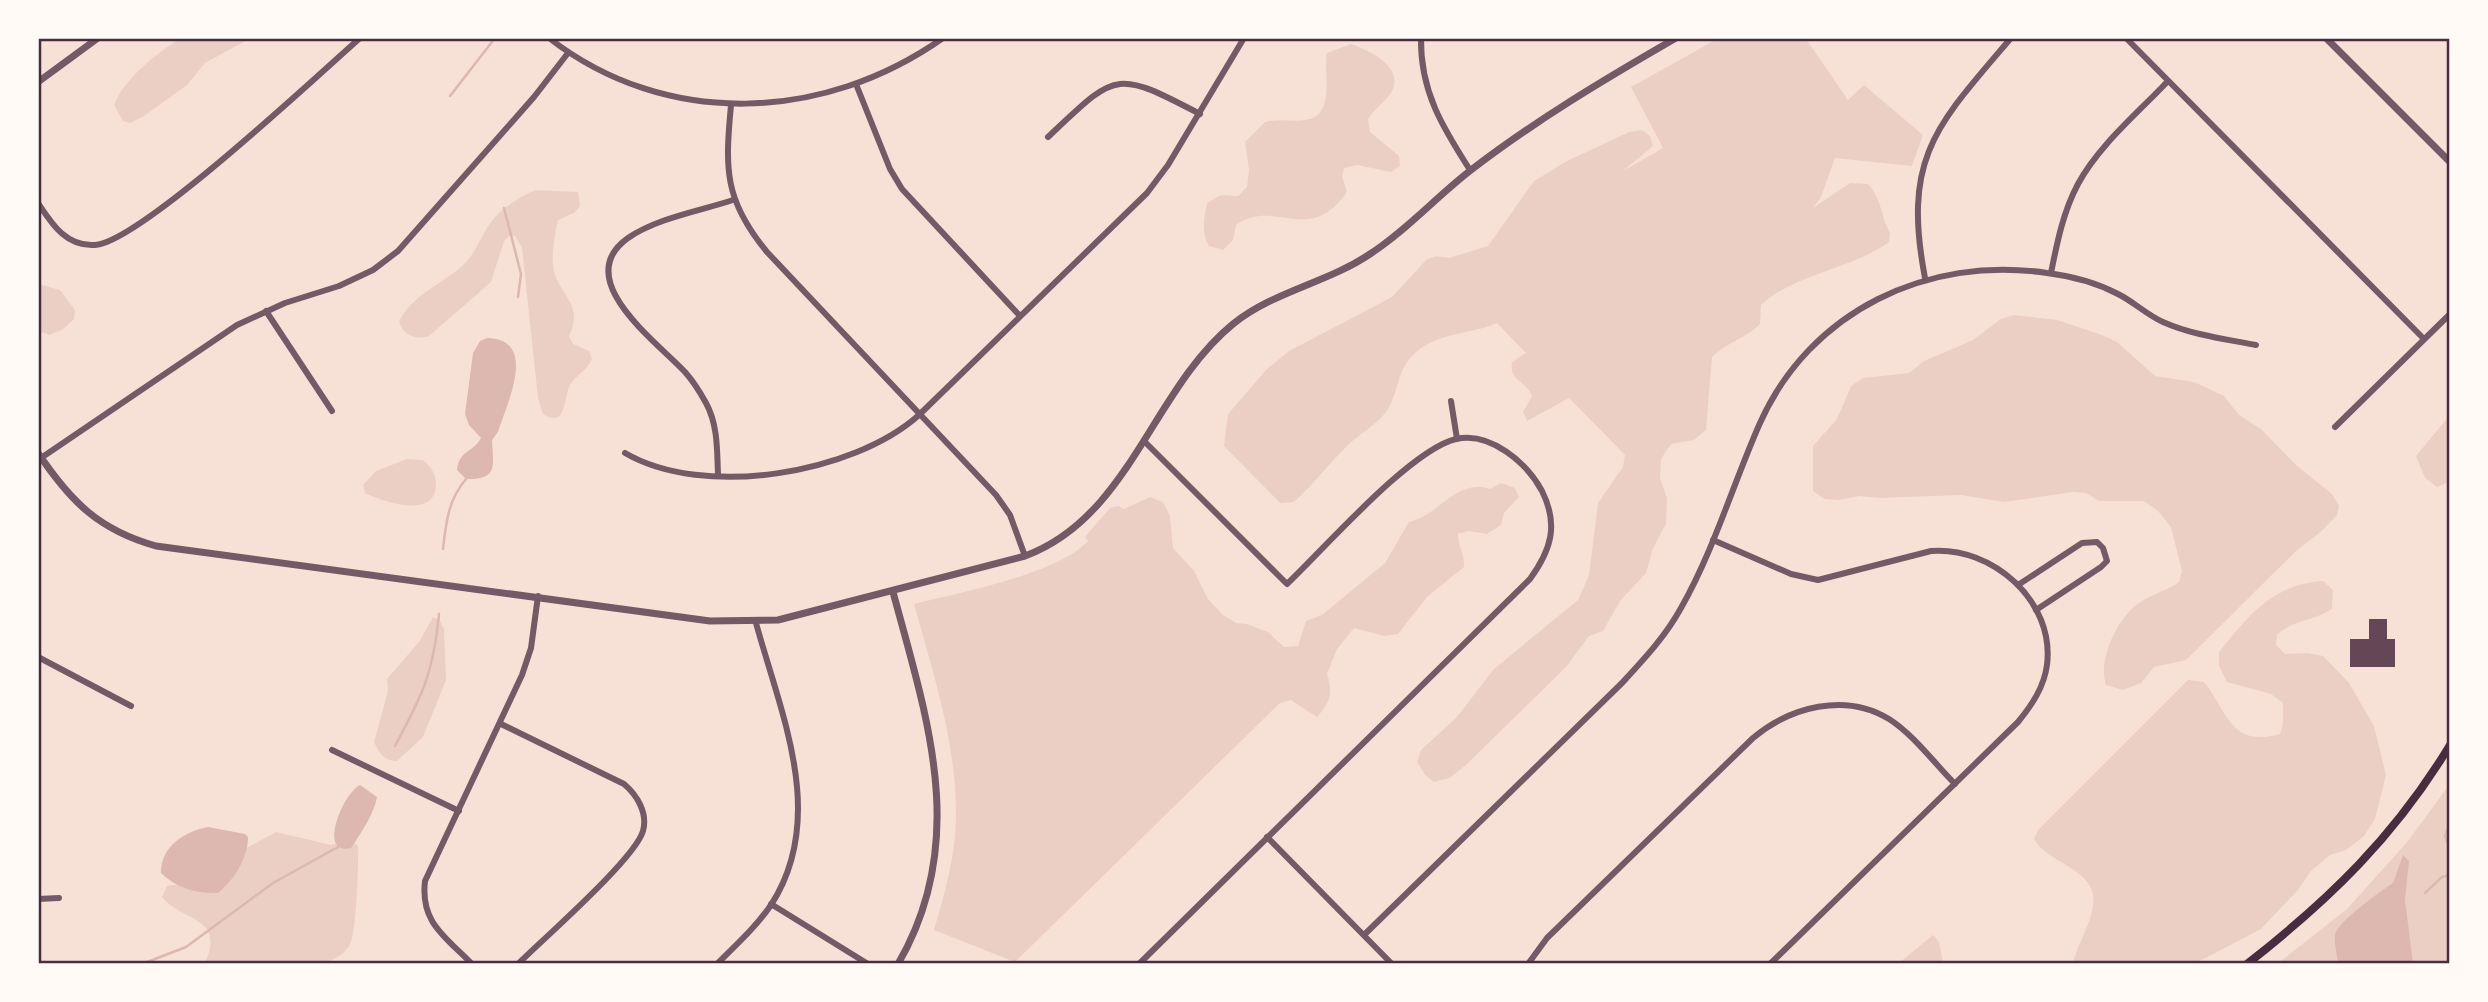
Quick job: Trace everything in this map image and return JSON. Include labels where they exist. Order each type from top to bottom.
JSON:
[{"type":"main road","points":[[2247,964],[2315,908],[2374,852],[2420,793],[2449,745]]},
{"type":"street","points":[[38,82],[98,38]]},
{"type":"street","points":[[38,202],[52,223],[68,238],[80,244],[101,244],[151,213],[238,145],[360,38]]},
{"type":"street","points":[[549,38],[568,53],[606,75],[649,91],[676,99],[730,105],[772,105],[803,100],[856,84],[919,54],[943,38]]},
{"type":"street","points":[[625,453],[650,466],[718,475],[777,476],[862,450],[893,436],[919,415],[1147,193],[1200,114],[1244,38]]},
{"type":"street","points":[[1422,38],[1423,74],[1434,110],[1470,170]]},
{"type":"street","points":[[568,53],[517,118],[398,251],[373,270],[339,286],[266,311],[237,325],[39,457],[71,497],[99,522],[115,532],[156,546],[710,621],[756,623],[800,616],[1025,556],[1056,542],[1080,524],[1144,441],[1180,383],[1233,324],[1276,298],[1352,266],[1372,253],[1470,170],[1544,117],[1676,38]]},
{"type":"street","points":[[1925,278],[1916,208],[1928,148],[1950,112],[2011,38]]},
{"type":"street","points":[[2126,38],[2424,339]]},
{"type":"street","points":[[2326,38],[2449,162]]},
{"type":"street","points":[[2050,273],[2061,226],[2078,184],[2100,154],[2168,81]]},
{"type":"street","points":[[1048,137],[1095,93],[1122,82],[1145,87],[1200,114]]},
{"type":"street","points":[[856,84],[890,169],[902,189],[1020,316]]},
{"type":"street","points":[[730,105],[726,163],[733,200],[746,226],[767,253],[1004,505],[1025,556]]},
{"type":"street","points":[[718,475],[716,437],[708,406],[688,375],[621,306],[609,285],[607,273],[613,253],[630,237],[733,200]]},
{"type":"street","points":[[1364,935],[1643,660],[1682,606],[1713,540],[1760,422],[1795,364],[1815,343],[1858,309],[1925,278],[1974,270],[2050,273],[2102,287],[2163,322],[2182,329],[2256,345]]},
{"type":"street","points":[[266,311],[332,411]]},
{"type":"street","points":[[2335,427],[2449,314]]},
{"type":"street","points":[[1451,401],[1457,439]]},
{"type":"street","points":[[1139,964],[1530,579],[1547,553],[1553,531],[1547,501],[1529,472],[1496,446],[1478,439],[1457,439],[1441,444],[1410,465],[1287,584],[1144,441]]},
{"type":"street","points":[[1713,540],[1791,574],[1818,580],[1931,551],[1951,549],[1987,562],[2018,585],[2036,610],[2048,645],[2047,665],[2039,690],[2018,722],[1770,964]]},
{"type":"street","points":[[2018,585],[2082,543],[2097,542],[2103,548],[2107,561],[2101,567],[2036,610]]},
{"type":"street","points":[[893,592],[929,724],[939,787],[935,852],[929,886],[898,964]]},
{"type":"street","points":[[472,964],[429,920],[424,903],[425,881],[501,724],[528,657],[538,596]]},
{"type":"street","points":[[717,964],[756,925],[771,904],[789,865],[799,820],[797,775],[756,623]]},
{"type":"street","points":[[38,657],[131,706]]},
{"type":"street","points":[[1528,964],[1547,938],[1753,738],[1784,716],[1798,710],[1828,706],[1873,711],[1899,727],[1955,784]]},
{"type":"street","points":[[501,724],[624,784],[638,799],[644,821],[643,831],[629,855],[518,964]]},
{"type":"street","points":[[332,750],[459,811]]},
{"type":"street","points":[[1267,837],[1392,964]]},
{"type":"street","points":[[38,899],[59,898]]},
{"type":"street","points":[[771,904],[869,964]]},
{"type":"shaded area","points":[[1719,38],[1806,39],[1848,100],[1864,85],[1923,135],[1912,166],[1835,158],[1821,197],[1813,208],[1850,183],[1868,184],[1879,202],[1890,233],[1889,242],[1857,259],[1807,278],[1775,294],[1761,305],[1760,324],[1712,357],[1706,430],[1694,440],[1671,444],[1661,459],[1660,478],[1667,498],[1666,524],[1653,548],[1646,573],[1620,601],[1603,631],[1589,636],[1566,667],[1467,764],[1450,778],[1434,782],[1425,775],[1417,762],[1421,750],[1456,718],[1494,669],[1578,600],[1589,575],[1598,503],[1623,467],[1625,455],[1569,398],[1527,421],[1523,412],[1532,396],[1515,377],[1512,369],[1512,362],[1526,353],[1497,323],[1432,342],[1413,355],[1403,368],[1386,412],[1349,444],[1294,502],[1280,503],[1224,446],[1228,414],[1266,370],[1289,351],[1392,297],[1426,260],[1436,256],[1449,258],[1488,246],[1534,181],[1567,161],[1629,132],[1642,130],[1650,136],[1653,146],[1623,171],[1663,148],[1631,87]]},
{"type":"shaded area","points":[[179,39],[249,39],[205,63],[187,85],[144,116],[130,123],[123,121],[114,105],[125,86],[151,60]]},
{"type":"shaded area","points":[[1351,44],[1382,60],[1393,73],[1391,93],[1368,119],[1370,132],[1399,156],[1400,166],[1391,172],[1357,165],[1344,168],[1342,176],[1347,192],[1333,208],[1319,216],[1305,219],[1264,216],[1250,218],[1236,225],[1233,240],[1223,250],[1209,246],[1204,230],[1207,203],[1221,195],[1238,196],[1247,187],[1249,170],[1245,142],[1265,122],[1305,120],[1318,115],[1325,100],[1327,53]]},
{"type":"shaded area","points":[[535,190],[578,192],[580,206],[574,213],[558,220],[553,264],[558,283],[572,305],[574,314],[569,336],[573,344],[589,351],[592,359],[570,385],[563,410],[556,418],[543,414],[538,398],[522,248],[515,236],[509,236],[504,241],[491,282],[429,336],[411,336],[399,322],[412,303],[466,262],[498,214]]},
{"type":"shaded area","points":[[39,284],[60,290],[75,310],[74,319],[62,330],[49,335],[39,331]]},
{"type":"shaded area","points":[[2014,315],[2057,320],[2102,335],[2117,342],[2155,376],[2194,382],[2224,396],[2239,415],[2261,429],[2296,465],[2332,494],[2339,506],[2337,515],[2323,530],[2296,551],[2186,660],[2154,667],[2141,683],[2123,690],[2106,685],[2104,675],[2106,654],[2115,632],[2135,606],[2179,582],[2182,571],[2171,527],[2158,511],[2144,501],[2099,501],[2086,493],[2073,492],[2004,502],[1961,495],[1880,498],[1859,496],[1839,500],[1824,499],[1813,491],[1813,446],[1837,419],[1851,386],[1863,378],[1909,373],[1924,361],[1973,340],[2001,319]]},
{"type":"shaded area","points":[[487,338],[503,341],[512,349],[516,361],[515,374],[498,432],[492,440],[492,469],[484,477],[466,479],[457,470],[458,463],[481,438],[469,425],[465,414],[473,353],[480,341]]},
{"type":"shaded area","points":[[2449,416],[2449,482],[2437,487],[2425,478],[2416,456]]},
{"type":"shaded area","points":[[407,459],[423,460],[434,474],[434,495],[427,502],[418,505],[395,504],[365,493],[363,485],[376,471]]},
{"type":"shaded area","points":[[1501,483],[1515,488],[1519,497],[1504,513],[1501,525],[1487,534],[1468,531],[1458,534],[1464,567],[1427,597],[1398,634],[1384,636],[1354,628],[1337,649],[1327,674],[1330,697],[1317,717],[1291,700],[1280,703],[1015,962],[934,930],[954,848],[956,806],[945,719],[914,604],[1006,581],[1054,563],[1074,553],[1088,541],[1085,537],[1110,508],[1118,506],[1124,509],[1150,497],[1163,502],[1170,516],[1173,548],[1194,571],[1208,599],[1223,615],[1236,623],[1268,632],[1284,647],[1298,646],[1306,621],[1322,615],[1385,563],[1409,522],[1467,489],[1490,489]]},
{"type":"shaded area","points":[[2323,581],[2333,590],[2332,609],[2283,630],[2277,635],[2276,645],[2285,654],[2308,653],[2323,656],[2349,683],[2374,726],[2386,775],[2375,819],[2364,836],[2346,850],[2330,855],[2311,871],[2298,890],[2261,929],[2196,963],[2073,963],[2092,912],[2093,895],[2084,878],[2040,847],[2034,839],[2038,830],[2188,680],[2204,682],[2225,715],[2240,732],[2263,737],[2280,734],[2283,703],[2271,694],[2227,682],[2219,666],[2219,652],[2252,614],[2276,595],[2305,583]]},
{"type":"shaded area","points":[[433,617],[440,621],[444,629],[446,680],[423,737],[397,761],[389,760],[380,753],[374,742],[388,691],[387,679],[419,642]]},
{"type":"shaded area","points":[[360,785],[377,797],[367,823],[351,848],[341,848],[336,843],[334,834],[336,822],[347,799]]},
{"type":"shaded area","points":[[2449,785],[2449,963],[2277,964],[2347,909],[2408,841]]},
{"type":"shaded area","points":[[208,827],[245,834],[248,837],[246,853],[239,868],[218,893],[187,889],[173,883],[161,873],[169,848],[183,836]]},
{"type":"shaded area","points":[[276,832],[331,845],[350,840],[358,846],[356,910],[349,946],[340,955],[325,963],[205,963],[210,948],[210,936],[199,922],[170,905],[162,897],[167,886],[180,884]]},
{"type":"shaded area","points":[[2403,855],[2409,861],[2405,900],[2413,963],[2338,963],[2335,935],[2338,929],[2360,907],[2393,883]]},
{"type":"shaded area","points":[[1933,935],[1939,942],[1943,963],[1899,963]]},
{"type":"building","points":[[2369,619],[2387,619],[2387,639],[2395,639],[2395,667],[2350,667],[2350,639],[2369,639]]},
{"type":"waterway","points":[[450,96],[495,38]]},
{"type":"waterway","points":[[504,208],[521,274],[518,297]]},
{"type":"waterway","points":[[443,549],[452,504],[466,479]]},
{"type":"waterway","points":[[395,746],[425,683],[434,653],[439,614]]},
{"type":"waterway","points":[[2450,824],[2445,836],[2450,848]]},
{"type":"waterway","points":[[142,964],[186,947],[273,883],[338,847]]},
{"type":"waterway","points":[[2425,893],[2442,877],[2450,875]]}]
